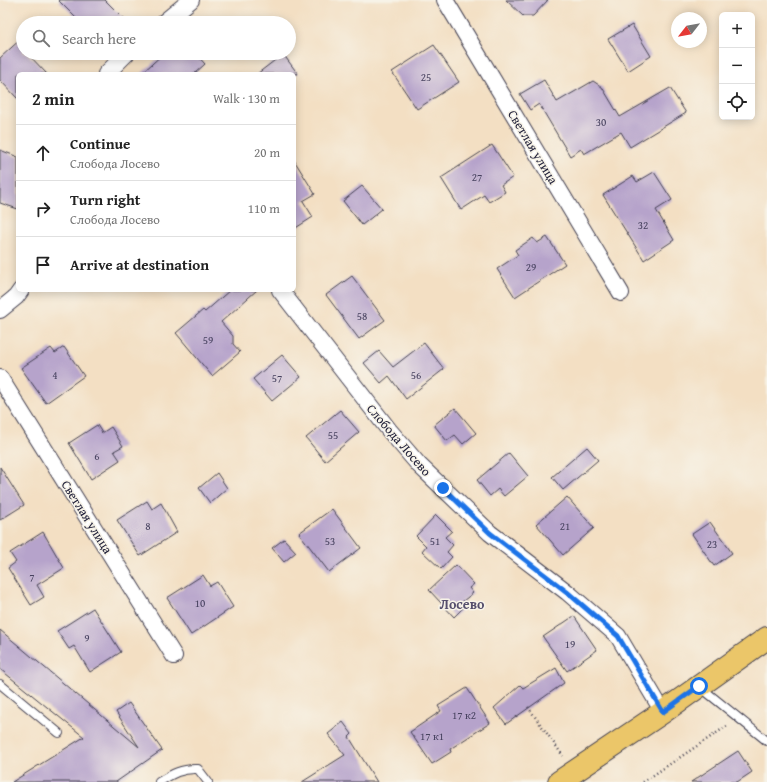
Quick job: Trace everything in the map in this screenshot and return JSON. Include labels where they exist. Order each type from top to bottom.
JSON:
[{"type":"main road","points":[[567,777],[663,712],[767,638]]},
{"type":"street","points":[[172,16],[191,0]]},
{"type":"street","name":"Светлая улица","points":[[445,0],[621,293]]},
{"type":"street","points":[[108,72],[120,60]]},
{"type":"street","points":[[0,310],[16,298],[20,292]]},
{"type":"street","name":"Слобода Лосево","points":[[282,292],[388,430],[419,465],[490,533],[567,592],[618,636],[663,712]]},
{"type":"street","name":"Светлая улица","points":[[0,378],[174,656]]},
{"type":"lane","points":[[0,684],[59,733]]},
{"type":"lane","points":[[699,686],[767,741]]},
{"type":"lane","points":[[159,782],[176,772],[188,768],[198,769],[208,782]]},
{"type":"path","points":[[528,707],[567,777]]},
{"type":"path","points":[[643,782],[739,718]]},
{"type":"building","points":[[58,0],[105,0],[121,16],[74,16]]},
{"type":"building","points":[[506,0],[548,0],[533,16],[523,16]]},
{"type":"building","points":[[632,25],[651,56],[628,71],[608,39]]},
{"type":"building","points":[[16,43],[16,60],[34,60],[45,72],[16,72],[16,97],[0,80],[0,58]]},
{"type":"building","points":[[434,45],[459,82],[417,109],[392,72]]},
{"type":"building","points":[[156,60],[201,60],[205,64],[196,72],[143,72]]},
{"type":"building","points":[[275,60],[288,60],[298,74],[296,74],[296,72],[260,72]]},
{"type":"building","points":[[544,80],[557,102],[593,81],[602,87],[620,117],[670,88],[686,113],[630,147],[621,132],[584,154],[581,149],[570,156],[539,104],[530,110],[520,94]]},
{"type":"building","points":[[492,145],[513,177],[501,185],[505,192],[489,202],[484,195],[461,210],[441,178]]},
{"type":"building","points":[[0,150],[16,156],[16,208],[0,203]]},
{"type":"building","points":[[296,163],[315,194],[303,201],[313,217],[296,228]]},
{"type":"building","points":[[654,172],[672,200],[656,210],[674,240],[644,260],[603,195],[633,176],[637,182]]},
{"type":"building","points":[[362,186],[382,209],[362,225],[343,201]]},
{"type":"building","points":[[547,237],[565,264],[515,297],[497,269],[518,255],[515,250],[533,238],[537,243]]},
{"type":"building","points":[[352,276],[385,320],[359,339],[326,295]]},
{"type":"building","points":[[228,292],[255,292],[221,322],[233,336],[233,344],[240,352],[212,376],[176,333],[203,310],[205,312]]},
{"type":"building","points":[[424,343],[444,369],[406,399],[389,376],[381,383],[364,363],[379,351],[393,367]]},
{"type":"building","points":[[64,347],[84,376],[46,403],[21,368],[51,348],[55,353]]},
{"type":"building","points":[[282,355],[301,377],[272,401],[253,379]]},
{"type":"building","points":[[455,408],[476,433],[463,444],[455,435],[447,441],[434,425]]},
{"type":"building","points":[[340,410],[359,432],[325,461],[306,438]]},
{"type":"building","points":[[97,425],[102,433],[111,427],[123,446],[114,451],[120,460],[91,479],[69,443]]},
{"type":"building","points":[[587,447],[598,460],[563,490],[552,477]]},
{"type":"building","points":[[509,453],[528,476],[504,496],[498,489],[490,496],[477,480]]},
{"type":"building","points":[[0,467],[24,505],[0,520]]},
{"type":"building","points":[[217,473],[227,488],[210,503],[199,488]]},
{"type":"building","points":[[567,497],[594,528],[563,555],[536,524]]},
{"type":"building","points":[[147,501],[152,509],[161,503],[177,532],[140,556],[117,520]]},
{"type":"building","points":[[332,509],[361,548],[329,572],[299,533]]},
{"type":"building","points":[[436,515],[452,531],[445,537],[453,545],[447,552],[452,557],[441,569],[422,551],[426,546],[416,536]]},
{"type":"building","points":[[710,522],[732,553],[714,566],[692,534]]},
{"type":"building","points":[[43,532],[64,568],[37,585],[44,597],[31,605],[8,568],[16,562],[10,553]]},
{"type":"building","points":[[284,539],[296,552],[284,562],[272,548]]},
{"type":"building","points":[[456,565],[474,584],[469,588],[473,593],[463,601],[466,605],[454,617],[429,590]]},
{"type":"building","points":[[203,575],[210,586],[217,582],[233,607],[191,635],[167,598]]},
{"type":"building","points":[[93,608],[121,652],[90,672],[74,646],[69,649],[57,631]]},
{"type":"building","points":[[574,616],[597,650],[567,671],[543,637]]},
{"type":"building","points":[[0,630],[139,747],[116,712],[129,703],[162,750],[116,782],[12,782],[84,737],[0,669]]},
{"type":"building","points":[[556,668],[564,683],[506,724],[494,708],[520,685],[523,688]]},
{"type":"building","points":[[467,688],[490,723],[450,749],[451,752],[432,764],[410,732],[441,711],[438,706]]},
{"type":"building","points":[[343,722],[352,734],[349,737],[377,782],[302,782],[345,755],[328,734]]},
{"type":"building","points":[[738,751],[752,772],[737,782],[691,782]]},
{"type":"district","name":"Лосево","points":[[462,604]]},
{"type":"route","points":[[443,488],[470,516],[490,533],[567,592],[618,636],[627,648],[634,664],[663,712],[699,686]]}]
